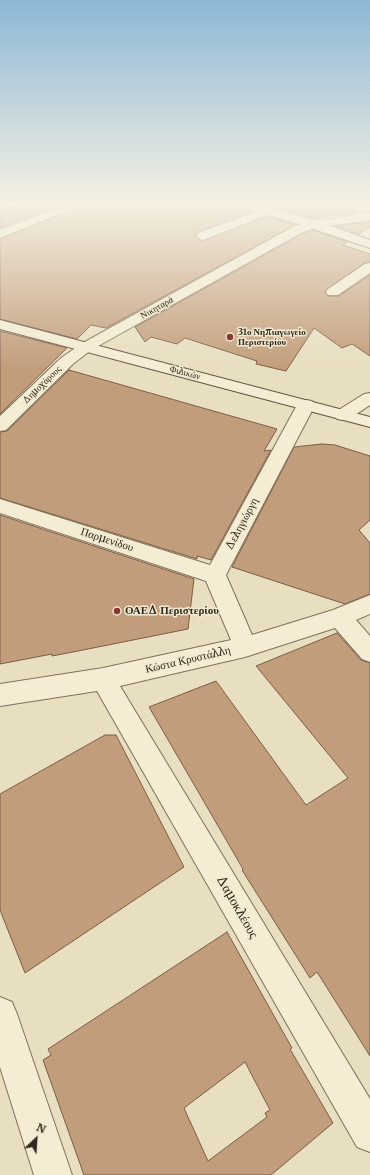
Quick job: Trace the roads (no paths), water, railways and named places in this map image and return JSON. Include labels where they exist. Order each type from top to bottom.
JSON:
[{"type":"street","name":"Νικηταρά","points":[[86,347],[245,259]]},
{"type":"street","points":[[333,292],[370,266]]},
{"type":"street","name":"Φιλικών","points":[[0,324],[370,422]]},
{"type":"street","name":"Δημοχάρους","points":[[0,426],[67,361],[86,347]]},
{"type":"street","points":[[343,415],[370,398]]},
{"type":"street","name":"Δεληγιώργη","points":[[215,575],[306,405]]},
{"type":"street","name":"Παρμενίδου","points":[[0,506],[215,575]]},
{"type":"street","points":[[215,575],[245,647]]},
{"type":"street","name":"Κώστα Κρυστάλλη","points":[[0,695],[103,679],[245,647],[339,617],[370,604]]},
{"type":"street","points":[[339,617],[370,652]]},
{"type":"street","name":"Δαμοκλέους","points":[[103,679],[370,1134]]},
{"type":"street","points":[[0,1014],[53,1175]]},
{"type":"place","name":"31ο Νηπιαγωγείο Περιστερίου","points":[[230,337]]},
{"type":"place","name":"ΟΑΕΔ Περιστερίου","points":[[117,611]]}]
